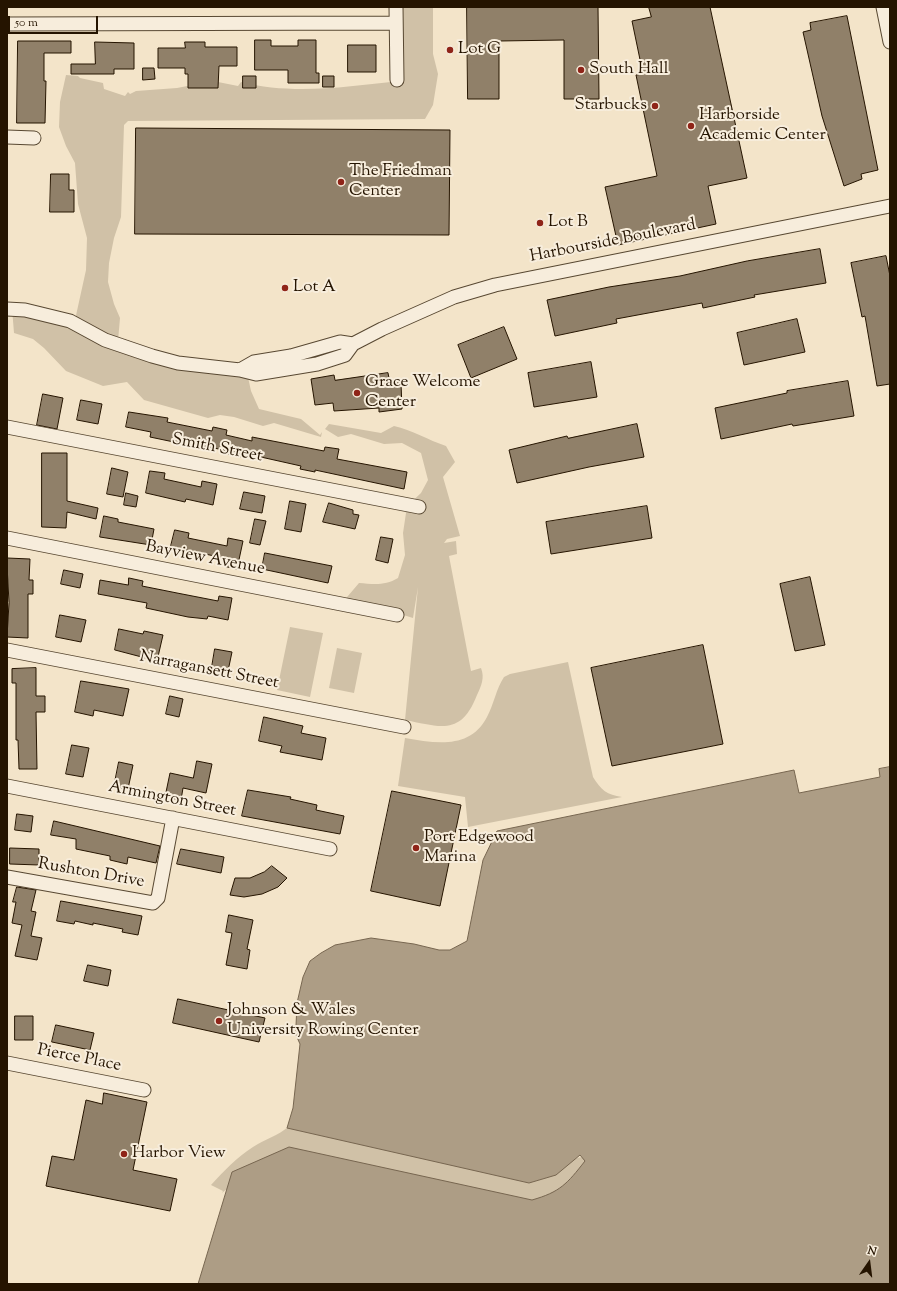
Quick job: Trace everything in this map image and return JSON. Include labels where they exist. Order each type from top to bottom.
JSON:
[{"type":"street","points":[[396,7],[397,80]]},
{"type":"street","points":[[883,7],[890,42]]},
{"type":"street","points":[[7,24],[396,23]]},
{"type":"street","points":[[7,137],[34,138]]},
{"type":"street","name":"Harbourside Boulevard","points":[[7,309],[25,310],[70,321],[104,340],[178,363],[240,370],[256,374],[317,364],[345,355],[353,344],[454,297],[494,285],[890,206]]},
{"type":"street","name":"Smith Street","points":[[7,428],[420,507]]},
{"type":"street","name":"Bayview Avenue","points":[[7,538],[397,615]]},
{"type":"street","name":"Narragansett Street","points":[[7,650],[404,727]]},
{"type":"street","name":"Armington Street","points":[[7,786],[330,849]]},
{"type":"street","name":"Rushton Drive","points":[[7,877],[153,903],[158,898],[173,818]]},
{"type":"street","name":"Pierce Place","points":[[7,1063],[144,1090]]},
{"type":"shaded area","points":[[397,7],[433,7],[433,54],[438,74],[433,105],[425,119],[128,121],[124,125],[121,217],[114,238],[109,263],[108,282],[114,304],[120,318],[118,341],[190,364],[246,368],[251,391],[259,409],[301,419],[320,435],[322,432],[321,437],[274,423],[263,426],[234,417],[220,415],[208,418],[144,400],[127,382],[103,386],[66,371],[33,339],[14,333],[12,308],[75,320],[86,270],[87,238],[78,204],[75,163],[66,146],[59,127],[60,102],[66,75],[78,76],[80,78],[103,83],[104,89],[125,96],[128,92],[130,94],[136,91],[177,88],[213,81],[238,86],[241,82],[279,88],[319,89],[398,81]]},
{"type":"shaded area","points":[[329,424],[381,433],[394,426],[401,428],[446,446],[455,462],[443,477],[460,536],[447,539],[444,543],[456,541],[457,554],[449,556],[471,671],[481,668],[483,675],[481,685],[471,708],[457,723],[448,726],[439,726],[405,720],[418,587],[413,618],[397,613],[342,603],[359,583],[384,583],[398,578],[405,555],[403,533],[406,513],[404,509],[421,493],[428,480],[421,453],[402,443],[384,444],[351,434],[338,437],[325,429]]},
{"type":"shaded area","points":[[290,627],[323,633],[310,697],[277,690]]},
{"type":"shaded area","points":[[337,648],[362,653],[354,693],[329,688]]},
{"type":"shaded area","points":[[568,662],[593,777],[605,791],[612,795],[622,797],[468,827],[465,797],[398,786],[405,738],[451,742],[471,735],[480,728],[487,717],[504,677],[510,674]]},
{"type":"shaded area","points":[[890,767],[890,1284],[198,1284],[232,1172],[289,1147],[532,1200],[550,1194],[562,1186],[573,1176],[585,1161],[580,1155],[556,1175],[529,1183],[287,1128],[293,1108],[300,1044],[296,1035],[297,1003],[303,977],[310,961],[335,945],[371,938],[414,944],[439,950],[450,950],[467,941],[483,860],[497,831],[794,770],[799,793],[880,777],[879,769]]},
{"type":"shaded area","points":[[289,1126],[527,1182],[546,1177],[580,1157],[585,1157],[587,1164],[584,1172],[541,1204],[252,1168],[222,1193],[223,1191],[211,1185],[231,1164],[247,1151]]},
{"type":"building","name":"South Hall","points":[[467,7],[598,7],[599,99],[564,99],[564,40],[499,41],[499,99],[468,99]]},
{"type":"building","name":"Harborside Academic Center","points":[[649,7],[710,7],[747,178],[708,186],[716,224],[618,245],[605,187],[657,176],[636,75],[643,74],[632,21],[651,17]]},
{"type":"building","points":[[847,16],[878,170],[861,174],[862,179],[844,186],[822,116],[803,32],[811,30],[810,23]]},
{"type":"building","points":[[255,40],[271,40],[271,46],[298,46],[298,40],[316,40],[316,73],[319,73],[319,83],[288,83],[288,70],[255,70]]},
{"type":"building","points":[[18,41],[71,41],[71,53],[44,53],[44,81],[46,81],[45,123],[17,123]]},
{"type":"building","points":[[95,42],[134,43],[134,69],[114,69],[114,74],[71,74],[71,64],[95,64]]},
{"type":"building","points":[[185,42],[205,42],[205,47],[237,47],[237,66],[219,66],[218,88],[188,88],[188,74],[185,74],[185,68],[158,68],[158,48],[185,48]]},
{"type":"building","points":[[348,45],[376,45],[376,72],[348,72]]},
{"type":"building","points":[[143,68],[154,68],[155,79],[143,80]]},
{"type":"building","points":[[243,76],[256,76],[256,88],[243,88]]},
{"type":"building","points":[[323,76],[334,76],[334,87],[323,87]]},
{"type":"building","name":"The Friedman Center","points":[[136,128],[450,130],[449,235],[135,234]]},
{"type":"building","points":[[51,174],[69,174],[69,190],[74,190],[74,212],[50,212]]},
{"type":"building","points":[[820,249],[826,283],[754,295],[755,297],[703,308],[702,303],[616,319],[617,323],[555,336],[547,300],[609,287],[680,276],[747,261]]},
{"type":"building","points":[[886,256],[890,276],[890,384],[877,386],[865,316],[862,317],[851,263]]},
{"type":"building","points":[[797,319],[805,352],[744,365],[737,333]]},
{"type":"building","points":[[504,327],[517,359],[471,378],[458,345]]},
{"type":"building","points":[[591,362],[597,397],[534,407],[528,373]]},
{"type":"building","name":"Grace Welcome Center","points":[[388,373],[390,383],[401,383],[402,409],[379,412],[379,408],[334,411],[333,403],[315,405],[311,379],[334,375],[335,380]]},
{"type":"building","points":[[848,381],[854,416],[793,426],[792,424],[721,439],[715,408],[787,393],[787,391]]},
{"type":"building","points":[[43,394],[63,398],[57,429],[37,425]]},
{"type":"building","points":[[81,400],[102,404],[98,424],[77,420]]},
{"type":"building","points":[[129,412],[168,418],[167,422],[212,431],[213,427],[227,430],[226,435],[252,441],[252,437],[324,451],[325,447],[339,449],[337,459],[407,472],[404,489],[315,470],[315,472],[300,469],[301,466],[243,453],[242,457],[228,454],[229,451],[193,444],[193,446],[150,437],[151,432],[126,427]]},
{"type":"building","points":[[637,424],[644,457],[589,467],[517,483],[509,450],[567,436],[568,438]]},
{"type":"building","points":[[42,453],[67,453],[67,501],[98,508],[96,519],[67,512],[66,528],[42,527]]},
{"type":"building","points":[[112,468],[128,472],[123,497],[107,494]]},
{"type":"building","points":[[150,471],[165,473],[164,479],[201,487],[202,481],[217,484],[213,505],[186,499],[185,502],[146,493]]},
{"type":"building","points":[[244,492],[265,496],[262,513],[240,509]]},
{"type":"building","points":[[126,493],[138,496],[136,507],[124,505]]},
{"type":"building","points":[[290,501],[306,504],[301,532],[285,529]]},
{"type":"building","points":[[329,503],[353,510],[353,514],[359,515],[355,529],[323,522]]},
{"type":"building","points":[[647,506],[652,538],[551,554],[546,522]]},
{"type":"building","points":[[104,516],[118,519],[118,522],[154,529],[151,545],[100,537]]},
{"type":"building","points":[[255,519],[266,521],[260,545],[250,543]]},
{"type":"building","points":[[175,530],[189,533],[188,538],[227,546],[228,538],[243,541],[237,569],[223,566],[224,558],[186,550],[185,553],[170,550]]},
{"type":"building","points":[[381,537],[393,539],[388,563],[376,560]]},
{"type":"building","points":[[265,553],[332,566],[328,583],[262,569]]},
{"type":"building","points":[[7,558],[30,559],[29,580],[33,580],[33,594],[28,594],[28,638],[7,637],[9,603]]},
{"type":"building","points":[[64,570],[83,574],[80,588],[61,584]]},
{"type":"building","points":[[810,577],[825,645],[795,651],[780,584]]},
{"type":"building","points":[[129,578],[143,581],[142,586],[218,601],[219,596],[232,598],[228,620],[208,616],[207,619],[188,617],[146,608],[147,603],[98,594],[100,580],[128,585]]},
{"type":"building","points":[[60,615],[86,620],[81,642],[56,637]]},
{"type":"building","points":[[119,629],[143,634],[144,631],[163,635],[157,661],[115,650]]},
{"type":"building","points":[[703,645],[723,744],[612,766],[591,668]]},
{"type":"building","points":[[215,649],[232,652],[228,671],[212,667]]},
{"type":"building","points":[[36,668],[36,696],[45,696],[45,712],[36,712],[37,769],[19,769],[18,740],[16,740],[16,683],[12,683],[12,669]]},
{"type":"building","points":[[81,681],[129,689],[123,716],[94,710],[93,716],[75,712]]},
{"type":"building","points":[[170,696],[183,699],[179,717],[166,714]]},
{"type":"building","points":[[264,717],[303,726],[301,733],[326,738],[322,760],[280,752],[282,746],[259,741]]},
{"type":"building","points":[[72,745],[89,748],[83,777],[66,774]]},
{"type":"building","points":[[197,761],[212,764],[206,793],[183,788],[181,800],[165,797],[170,773],[193,778]]},
{"type":"building","points":[[119,762],[133,765],[128,789],[114,787]]},
{"type":"building","points":[[248,790],[291,797],[290,799],[317,805],[316,810],[344,816],[340,834],[242,816]]},
{"type":"building","name":"Port Edgewood Marina","points":[[392,791],[461,805],[440,906],[371,891]]},
{"type":"building","points":[[17,814],[33,816],[31,832],[15,830]]},
{"type":"building","points":[[54,821],[160,846],[156,863],[128,857],[127,864],[110,860],[110,856],[76,849],[76,839],[51,835]]},
{"type":"building","points":[[10,848],[39,849],[39,865],[10,864]]},
{"type":"building","points":[[181,849],[224,857],[221,873],[177,864]]},
{"type":"building","points":[[272,866],[287,878],[278,887],[262,894],[244,897],[230,895],[235,878],[250,878],[264,872]]},
{"type":"building","points":[[17,887],[36,890],[31,911],[36,912],[31,936],[42,938],[37,960],[15,956],[22,925],[12,923],[16,902],[13,902]]},
{"type":"building","points":[[61,901],[142,916],[138,935],[122,932],[123,929],[93,923],[93,925],[75,921],[74,924],[57,921]]},
{"type":"building","points":[[229,915],[253,920],[247,949],[250,950],[247,969],[226,965],[232,933],[226,932]]},
{"type":"building","points":[[88,965],[111,970],[108,986],[84,981]]},
{"type":"building","name":"Johnson & Wales University Rowing Center","points":[[178,999],[265,1018],[259,1042],[173,1023]]},
{"type":"building","points":[[15,1016],[33,1016],[33,1040],[15,1040]]},
{"type":"building","points":[[56,1025],[94,1033],[90,1050],[52,1042]]},
{"type":"building","name":"Harbor View","points":[[104,1093],[147,1102],[133,1170],[177,1179],[170,1211],[46,1186],[52,1156],[74,1160],[86,1100],[102,1104]]},
{"type":"place","name":"Lot G","points":[[450,50]]},
{"type":"place","name":"South Hall","points":[[581,70]]},
{"type":"place","name":"Starbucks","points":[[655,106]]},
{"type":"place","name":"Harborside Academic Center","points":[[691,126]]},
{"type":"place","name":"The Friedman Center","points":[[341,182]]},
{"type":"place","name":"Lot B","points":[[540,223]]},
{"type":"place","name":"Lot A","points":[[285,288]]},
{"type":"place","name":"Grace Welcome Center","points":[[357,393]]},
{"type":"place","name":"Port Edgewood Marina","points":[[416,848]]},
{"type":"place","name":"Johnson & Wales University Rowing Center","points":[[219,1021]]},
{"type":"place","name":"Harbor View","points":[[124,1154]]}]
